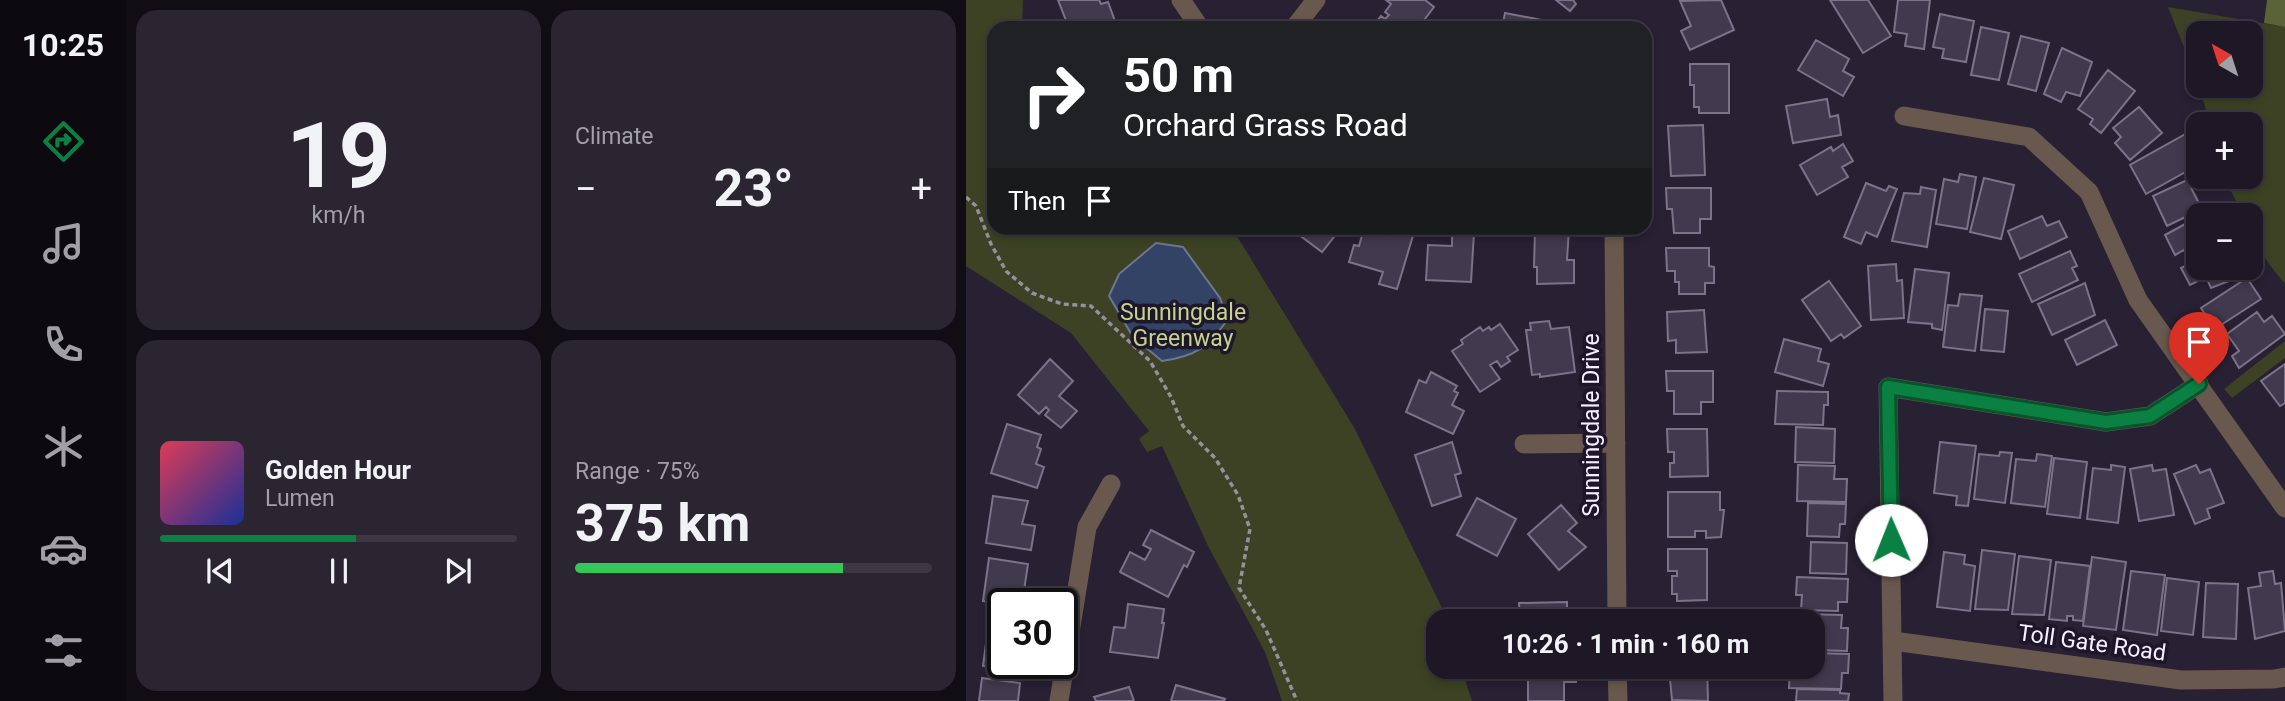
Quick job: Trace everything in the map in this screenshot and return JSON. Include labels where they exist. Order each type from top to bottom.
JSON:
[{"type":"street","points":[[1181,0],[1195,21]]},
{"type":"street","points":[[1300,21],[1316,0]]},
{"type":"street","points":[[1904,116],[2029,137],[2089,192],[2138,300],[2285,508]]},
{"type":"street","name":"Sunningdale Drive","points":[[1614,235],[1617,609]]},
{"type":"street","points":[[1893,701],[1888,387],[2106,422],[2150,416],[2199,384]]},
{"type":"street","points":[[1524,444],[1616,443]]},
{"type":"street","points":[[1059,701],[1087,527],[1111,484]]},
{"type":"street","name":"Toll Gate Road","points":[[1893,641],[2181,680],[2285,677]]},
{"type":"street","points":[[1617,679],[1618,701]]},
{"type":"path","points":[[966,197],[976,206],[987,234]]},
{"type":"path","points":[[987,235],[1006,271],[1032,293],[1062,304],[1091,306],[1116,327],[1150,361],[1171,397],[1183,426],[1215,458],[1238,495],[1250,529],[1239,588],[1266,630],[1297,701]]},
{"type":"green space","name":"Sunningdale Greenway","points":[[966,0],[1023,0],[1022,21],[987,21],[987,235],[1236,235],[1355,429],[1442,608],[1426,609],[1426,679],[1465,679],[1472,701],[1282,701],[1265,652],[1209,548],[1162,446],[1147,452],[1139,439],[1149,431],[1071,333],[966,266]]},
{"type":"green space","points":[[2267,0],[2285,0],[2285,27],[2264,23]]},
{"type":"green space","points":[[2168,7],[2250,21],[2186,21],[2186,52]]},
{"type":"green space","points":[[2263,23],[2285,27],[2285,284],[2263,254],[2263,203],[2237,203],[2230,189],[2263,189],[2263,112],[2207,112],[2202,98],[2263,98]]},
{"type":"green space","points":[[2285,341],[2285,358],[2232,398],[2224,389]]},
{"type":"water","points":[[1156,243],[1183,247],[1220,298],[1228,319],[1201,349],[1162,361],[1133,337],[1109,296],[1119,274]]},
{"type":"building","points":[[1058,0],[1099,0],[1101,4],[1108,2],[1115,21],[1066,21]]},
{"type":"building","points":[[1386,0],[1425,0],[1434,7],[1423,21],[1377,21],[1381,16],[1385,19],[1389,15],[1385,12],[1391,4]]},
{"type":"building","points":[[1556,0],[1573,0],[1576,4],[1570,11]]},
{"type":"building","points":[[1721,0],[1734,30],[1690,50],[1681,31],[1691,26],[1680,1]]},
{"type":"building","points":[[1830,0],[1868,0],[1891,36],[1863,53]]},
{"type":"building","points":[[1898,0],[1930,0],[1924,49],[1905,46],[1907,34],[1894,32]]},
{"type":"building","points":[[1505,13],[1542,20],[1542,21],[1503,21]]},
{"type":"building","points":[[1940,14],[1974,21],[1966,62],[1942,58],[1944,49],[1933,47]]},
{"type":"building","points":[[1981,27],[2009,33],[1999,80],[1971,75]]},
{"type":"building","points":[[2021,36],[2049,43],[2036,91],[2008,84]]},
{"type":"building","points":[[1816,40],[1849,59],[1843,71],[1854,77],[1843,96],[1798,70]]},
{"type":"building","points":[[2062,48],[2092,62],[2080,96],[2066,92],[2061,102],[2044,94]]},
{"type":"building","points":[[1690,64],[1729,64],[1729,113],[1699,113],[1699,107],[1694,107]]},
{"type":"building","points":[[2108,70],[2135,91],[2101,133],[2090,124],[2093,119],[2078,109]]},
{"type":"building","points":[[1827,99],[1830,117],[1838,115],[1841,135],[1793,143],[1786,106]]},
{"type":"building","points":[[2139,107],[2162,133],[2130,160],[2115,143],[2121,137],[2113,128]]},
{"type":"building","points":[[1703,125],[1705,175],[1671,176],[1668,126]]},
{"type":"building","points":[[2186,134],[2186,172],[2146,194],[2130,165]]},
{"type":"building","points":[[1843,144],[1853,161],[1842,167],[1848,177],[1817,195],[1800,165],[1831,147],[1833,151]]},
{"type":"building","points":[[1960,174],[1976,177],[1967,229],[1936,224],[1944,179],[1958,182]]},
{"type":"building","points":[[1984,178],[2014,185],[2001,239],[1970,232]]},
{"type":"building","points":[[2186,180],[2186,189],[2192,189],[2199,203],[2186,203],[2186,217],[2167,226],[2153,196]]},
{"type":"building","points":[[1866,183],[1886,191],[1889,186],[1897,189],[1877,237],[1866,232],[1861,244],[1844,237]]},
{"type":"building","points":[[1921,187],[1936,190],[1927,247],[1892,241],[1904,193],[1920,194]]},
{"type":"building","points":[[1666,188],[1711,188],[1711,219],[1700,219],[1700,233],[1674,233],[1672,209],[1667,209]]},
{"type":"building","points":[[2042,216],[2047,226],[2059,221],[2067,237],[2020,259],[2008,231]]},
{"type":"building","points":[[2186,224],[2186,254],[2184,250],[2175,255],[2165,235]]},
{"type":"building","points":[[1299,235],[1335,235],[1322,252]]},
{"type":"building","points":[[1362,235],[1413,235],[1397,289],[1379,284],[1383,272],[1349,262],[1354,245],[1359,246]]},
{"type":"building","points":[[1452,235],[1474,235],[1471,282],[1426,280],[1428,245],[1452,246]]},
{"type":"building","points":[[1535,235],[1569,235],[1567,260],[1574,260],[1574,283],[1537,284],[1537,267],[1534,267]]},
{"type":"building","points":[[1666,248],[1709,248],[1709,266],[1714,267],[1714,283],[1705,283],[1705,294],[1679,294],[1675,271],[1667,271]]},
{"type":"building","points":[[2070,251],[2077,266],[2072,268],[2078,280],[2032,302],[2019,274]]},
{"type":"building","points":[[1896,264],[1897,281],[1902,280],[1904,318],[1871,320],[1868,266]]},
{"type":"building","points":[[1915,269],[1949,273],[1942,330],[1932,328],[1932,324],[1908,322]]},
{"type":"building","points":[[2187,280],[2200,280],[2190,285]]},
{"type":"building","points":[[2207,280],[2232,280],[2211,288]]},
{"type":"building","points":[[2244,280],[2248,280],[2261,299],[2221,325],[2216,318],[2210,322],[2201,308]]},
{"type":"building","points":[[1829,281],[1861,326],[1844,338],[1841,334],[1831,341],[1802,300]]},
{"type":"building","points":[[2085,283],[2095,315],[2052,335],[2038,304]]},
{"type":"building","points":[[1960,294],[1982,296],[1975,351],[1943,347],[1948,305],[1958,306]]},
{"type":"building","points":[[1985,309],[2008,311],[2004,352],[1981,350]]},
{"type":"building","points":[[1704,310],[1707,352],[1676,353],[1676,340],[1668,341],[1667,312]]},
{"type":"building","points":[[2257,312],[2264,322],[2272,316],[2285,334],[2239,368],[2232,356],[2239,351],[2227,334]]},
{"type":"building","points":[[2105,320],[2117,345],[2077,365],[2065,340]]},
{"type":"building","points":[[1549,321],[1551,329],[1569,327],[1575,372],[1540,377],[1540,374],[1532,375],[1526,330],[1531,330],[1530,323]]},
{"type":"building","points":[[1500,324],[1518,350],[1507,357],[1510,361],[1501,367],[1497,361],[1490,365],[1500,379],[1480,392],[1452,351],[1463,344],[1461,340],[1480,327],[1483,331],[1489,327],[1491,330]]},
{"type":"building","points":[[1784,339],[1821,349],[1818,361],[1829,364],[1823,386],[1775,372]]},
{"type":"building","points":[[1050,359],[1073,381],[1059,396],[1077,411],[1061,428],[1045,415],[1049,410],[1046,407],[1039,414],[1018,395]]},
{"type":"building","points":[[2285,364],[2285,403],[2280,406],[2261,381]]},
{"type":"building","points":[[1666,371],[1713,371],[1713,402],[1701,402],[1701,414],[1674,414],[1674,391],[1667,391]]},
{"type":"building","points":[[1431,372],[1457,386],[1454,391],[1458,393],[1452,405],[1464,411],[1453,434],[1406,412],[1419,380],[1426,383]]},
{"type":"building","points":[[1777,391],[1828,392],[1823,425],[1775,424]]},
{"type":"building","points":[[1007,424],[1041,435],[1037,447],[1041,449],[1036,464],[1044,467],[1037,488],[991,473]]},
{"type":"building","points":[[1796,427],[1835,429],[1834,463],[1795,462]]},
{"type":"building","points":[[1667,429],[1707,429],[1708,476],[1670,477],[1670,463],[1674,463],[1674,452],[1668,452]]},
{"type":"building","points":[[1452,442],[1461,473],[1455,475],[1461,496],[1432,506],[1415,455]]},
{"type":"building","points":[[1940,442],[1976,446],[1968,506],[1956,505],[1957,496],[1934,493]]},
{"type":"building","points":[[2000,452],[2012,453],[2005,503],[1974,499],[1979,454],[1999,456]]},
{"type":"building","points":[[2037,454],[2052,456],[2045,507],[2011,503],[2016,459],[2036,461]]},
{"type":"building","points":[[2054,458],[2087,462],[2080,518],[2047,514]]},
{"type":"building","points":[[1798,465],[1835,466],[1834,479],[1847,479],[1846,502],[1797,501]]},
{"type":"building","points":[[2111,465],[2125,467],[2118,523],[2087,519],[2093,468],[2111,470]]},
{"type":"building","points":[[2152,465],[2153,471],[2166,469],[2174,515],[2139,521],[2130,469]]},
{"type":"building","points":[[2196,465],[2200,473],[2210,469],[2224,503],[2207,509],[2210,518],[2195,524],[2174,474]]},
{"type":"building","points":[[1668,492],[1720,492],[1720,510],[1724,510],[1721,537],[1706,538],[1706,531],[1695,531],[1695,537],[1668,537]]},
{"type":"building","points":[[993,496],[1028,501],[1022,524],[1035,526],[1031,550],[986,543]]},
{"type":"building","points":[[1477,498],[1516,519],[1497,556],[1457,535]]},
{"type":"building","points":[[1808,503],[1846,504],[1845,524],[1840,524],[1839,537],[1807,536]]},
{"type":"building","points":[[1561,505],[1577,523],[1568,531],[1586,547],[1559,570],[1528,534]]},
{"type":"building","points":[[1151,530],[1194,552],[1187,567],[1184,565],[1168,597],[1120,572],[1130,552],[1145,560],[1151,549],[1143,545]]},
{"type":"building","points":[[1811,542],[1847,543],[1846,574],[1810,573]]},
{"type":"building","points":[[1668,549],[1707,549],[1707,600],[1677,601],[1677,594],[1672,594],[1672,576],[1677,576],[1677,571],[1668,571]]},
{"type":"building","points":[[1982,550],[2015,554],[2008,610],[1975,609]]},
{"type":"building","points":[[1944,552],[1965,555],[1964,564],[1975,566],[1970,611],[1937,607]]},
{"type":"building","points":[[2019,556],[2051,560],[2044,615],[2012,614]]},
{"type":"building","points":[[2092,557],[2126,562],[2116,630],[2083,626]]},
{"type":"building","points":[[989,558],[1028,564],[1024,588],[987,588],[987,601],[983,601]]},
{"type":"building","points":[[2056,562],[2090,566],[2083,621],[2073,620],[2073,616],[2067,616],[2067,621],[2049,619]]},
{"type":"building","points":[[2131,571],[2165,575],[2157,635],[2123,630]]},
{"type":"building","points":[[2273,571],[2275,584],[2281,583],[2285,631],[2255,639],[2248,588],[2261,586],[2259,573]]},
{"type":"building","points":[[1797,577],[1848,579],[1847,602],[1838,602],[1838,611],[1801,609],[1802,595],[1796,595]]},
{"type":"building","points":[[2167,578],[2199,582],[2193,635],[2161,631]]},
{"type":"building","points":[[2206,583],[2238,584],[2236,639],[2203,637]]},
{"type":"building","points":[[1567,602],[1567,609],[1519,609],[1519,603]]},
{"type":"building","points":[[1128,604],[1164,609],[1158,658],[1110,652],[1114,627],[1125,628]]},
{"type":"building","points":[[1825,615],[1842,615],[1841,628],[1848,628],[1847,651],[1825,650]]},
{"type":"building","points":[[987,636],[987,667],[983,666]]},
{"type":"building","points":[[1825,653],[1849,654],[1848,673],[1842,673],[1841,689],[1789,688],[1789,679],[1825,679]]},
{"type":"building","points":[[982,678],[1020,683],[1018,701],[979,701]]},
{"type":"building","points":[[1576,679],[1576,682],[1564,682],[1564,701],[1528,701],[1528,680],[1514,680]]},
{"type":"building","points":[[1670,679],[1707,679],[1708,701],[1672,700]]},
{"type":"building","points":[[1176,685],[1225,699],[1171,701]]},
{"type":"building","points":[[1129,687],[1134,701],[1096,701],[1094,697]]},
{"type":"building","points":[[1797,689],[1840,690],[1840,693],[1849,694],[1848,701],[1796,701]]},
{"type":"route","points":[[1891,540],[1888,387],[2106,422],[2150,416],[2199,384]]}]
